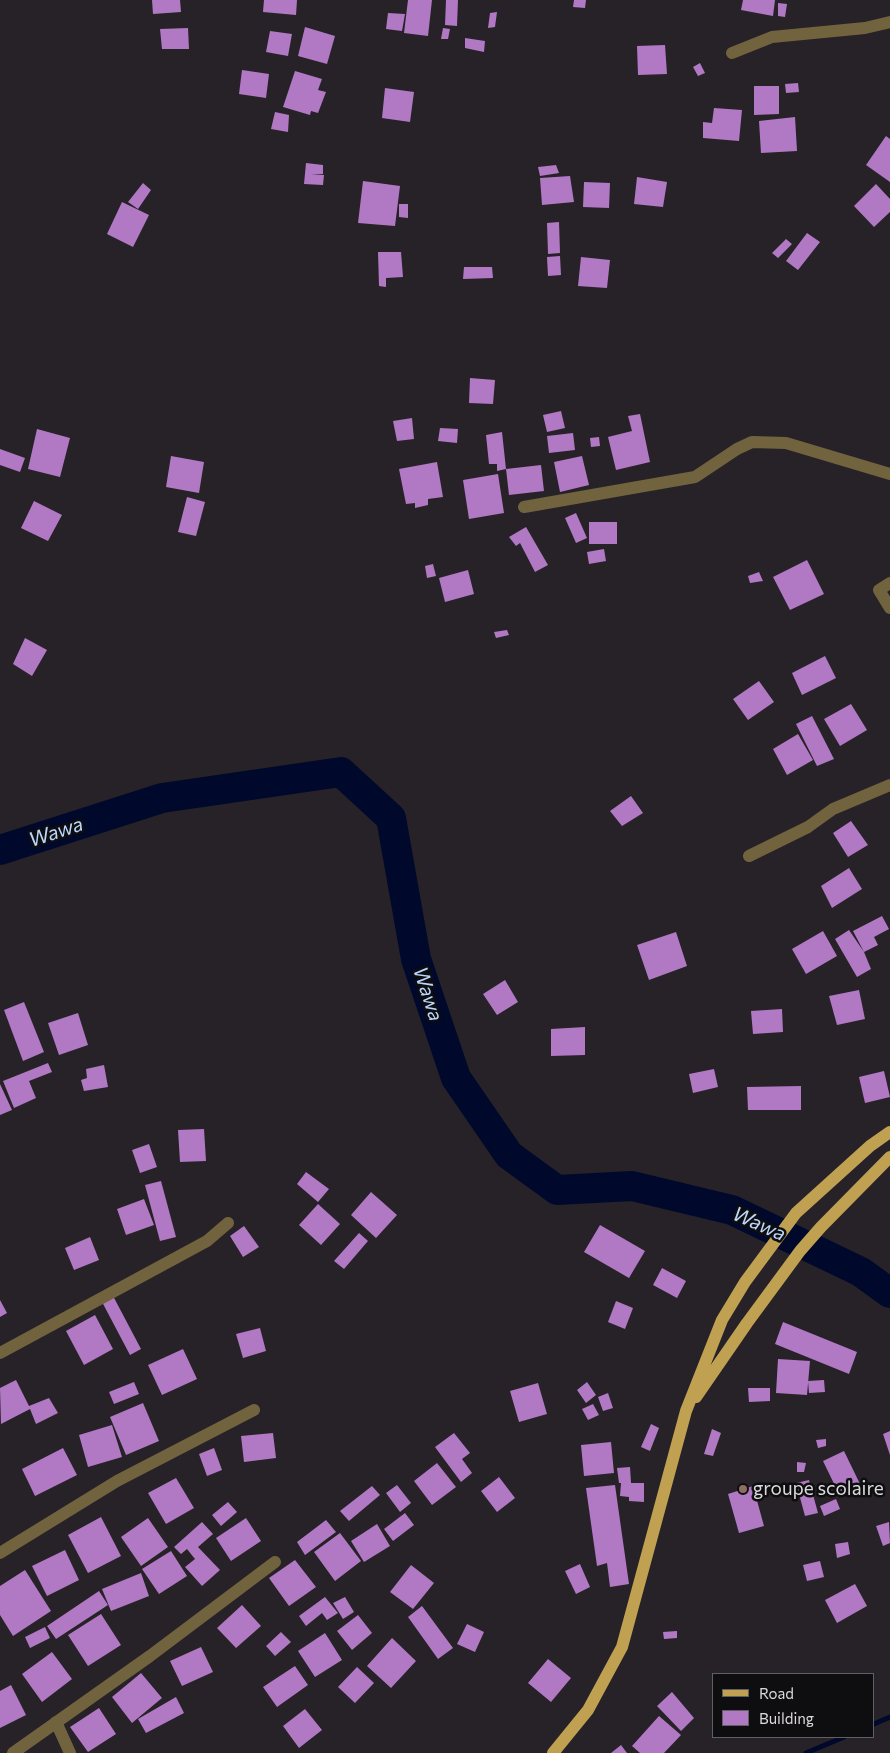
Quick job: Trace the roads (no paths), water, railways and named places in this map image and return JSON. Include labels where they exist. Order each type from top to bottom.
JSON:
[{"type":"main road","points":[[553,1753],[588,1710],[622,1647],[686,1411],[722,1320],[746,1282],[796,1213],[870,1146],[890,1132]]},
{"type":"main road","points":[[686,1411],[800,1251],[890,1156]]},
{"type":"street","points":[[732,53],[772,37],[865,28],[890,22]]},
{"type":"street","points":[[524,507],[695,477],[737,449],[752,442],[786,443],[890,474]]},
{"type":"street","points":[[890,583],[879,590],[890,608]]},
{"type":"street","points":[[749,856],[808,827],[833,810],[890,785]]},
{"type":"street","points":[[0,1353],[207,1241],[228,1223]]},
{"type":"street","points":[[0,1553],[117,1481],[254,1410]]},
{"type":"street","points":[[13,1753],[150,1656],[275,1562]]},
{"type":"street","points":[[56,1722],[70,1753]]},
{"type":"waterway","name":"Wawa","points":[[0,850],[162,798],[341,772],[391,818],[416,959],[456,1078],[509,1155],[557,1190],[632,1186],[732,1210],[861,1272],[890,1293]]},
{"type":"waterway","points":[[875,1724],[890,1717]]},
{"type":"waterway","points":[[806,1753],[842,1738]]},
{"type":"place","name":"groupe scolaire","points":[[743,1489]]}]
